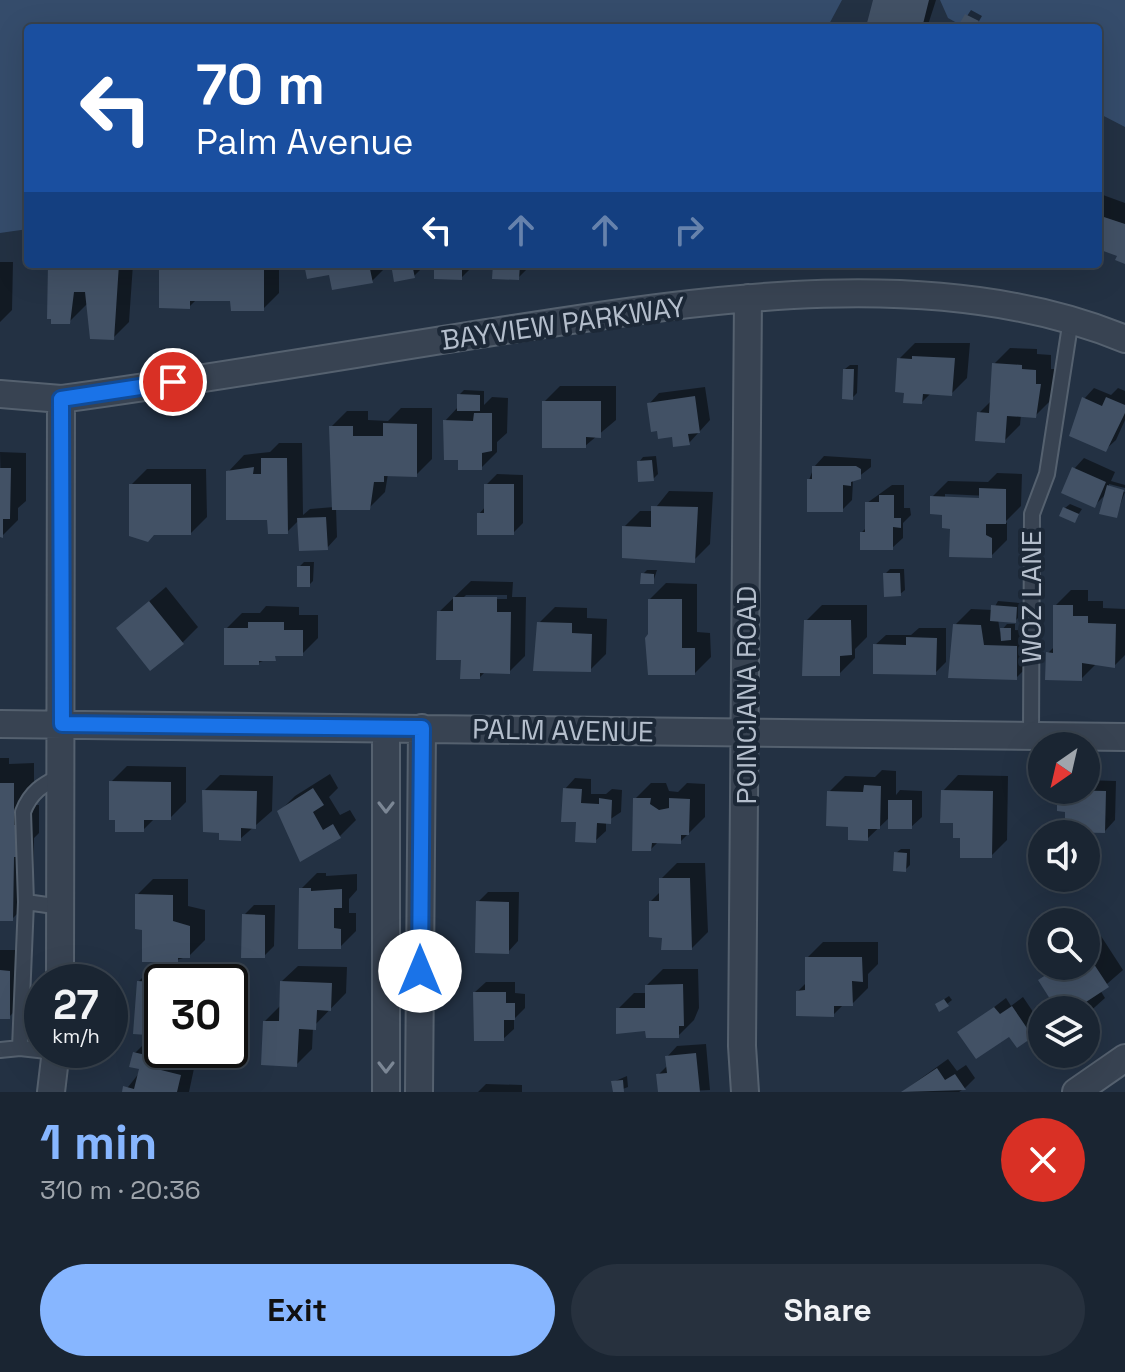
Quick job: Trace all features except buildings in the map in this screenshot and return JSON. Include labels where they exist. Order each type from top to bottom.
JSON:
[{"type":"street","name":"BAYVIEW PARKWAY","points":[[0,394],[61,399],[549,323],[748,298],[939,297],[1018,306],[1071,319],[1125,339]]},
{"type":"street","name":"POINCIANA ROAD","points":[[745,1092],[742,1046],[748,298]]},
{"type":"street","points":[[60,964],[61,399]]},
{"type":"street","name":"PALM AVENUE","points":[[0,724],[1028,736]]},
{"type":"street","points":[[419,1092],[422,728]]},
{"type":"street","points":[[386,729],[386,1092]]},
{"type":"street","name":"PALM AVENUE","points":[[1100,737],[1125,737]]},
{"type":"street","points":[[1076,1092],[1125,1058]]},
{"type":"street","points":[[51,1092],[54,1068]]},
{"type":"lane","name":"WOZ LANE","points":[[1031,732],[1032,514],[1047,474],[1071,319]]},
{"type":"lane","points":[[20,1048],[26,902],[23,812],[38,787],[62,775]]},
{"type":"lane","points":[[26,902],[61,907]]},
{"type":"lane","points":[[0,1050],[24,1048]]},
{"type":"water","points":[[0,0],[842,0],[829,24],[24,24],[24,230],[0,233]]},
{"type":"water","points":[[940,0],[1125,0],[1125,127],[1102,115],[1102,24],[959,24],[948,18]]},
{"type":"route","points":[[173,382],[61,399],[62,724],[422,728],[420,971]]}]
